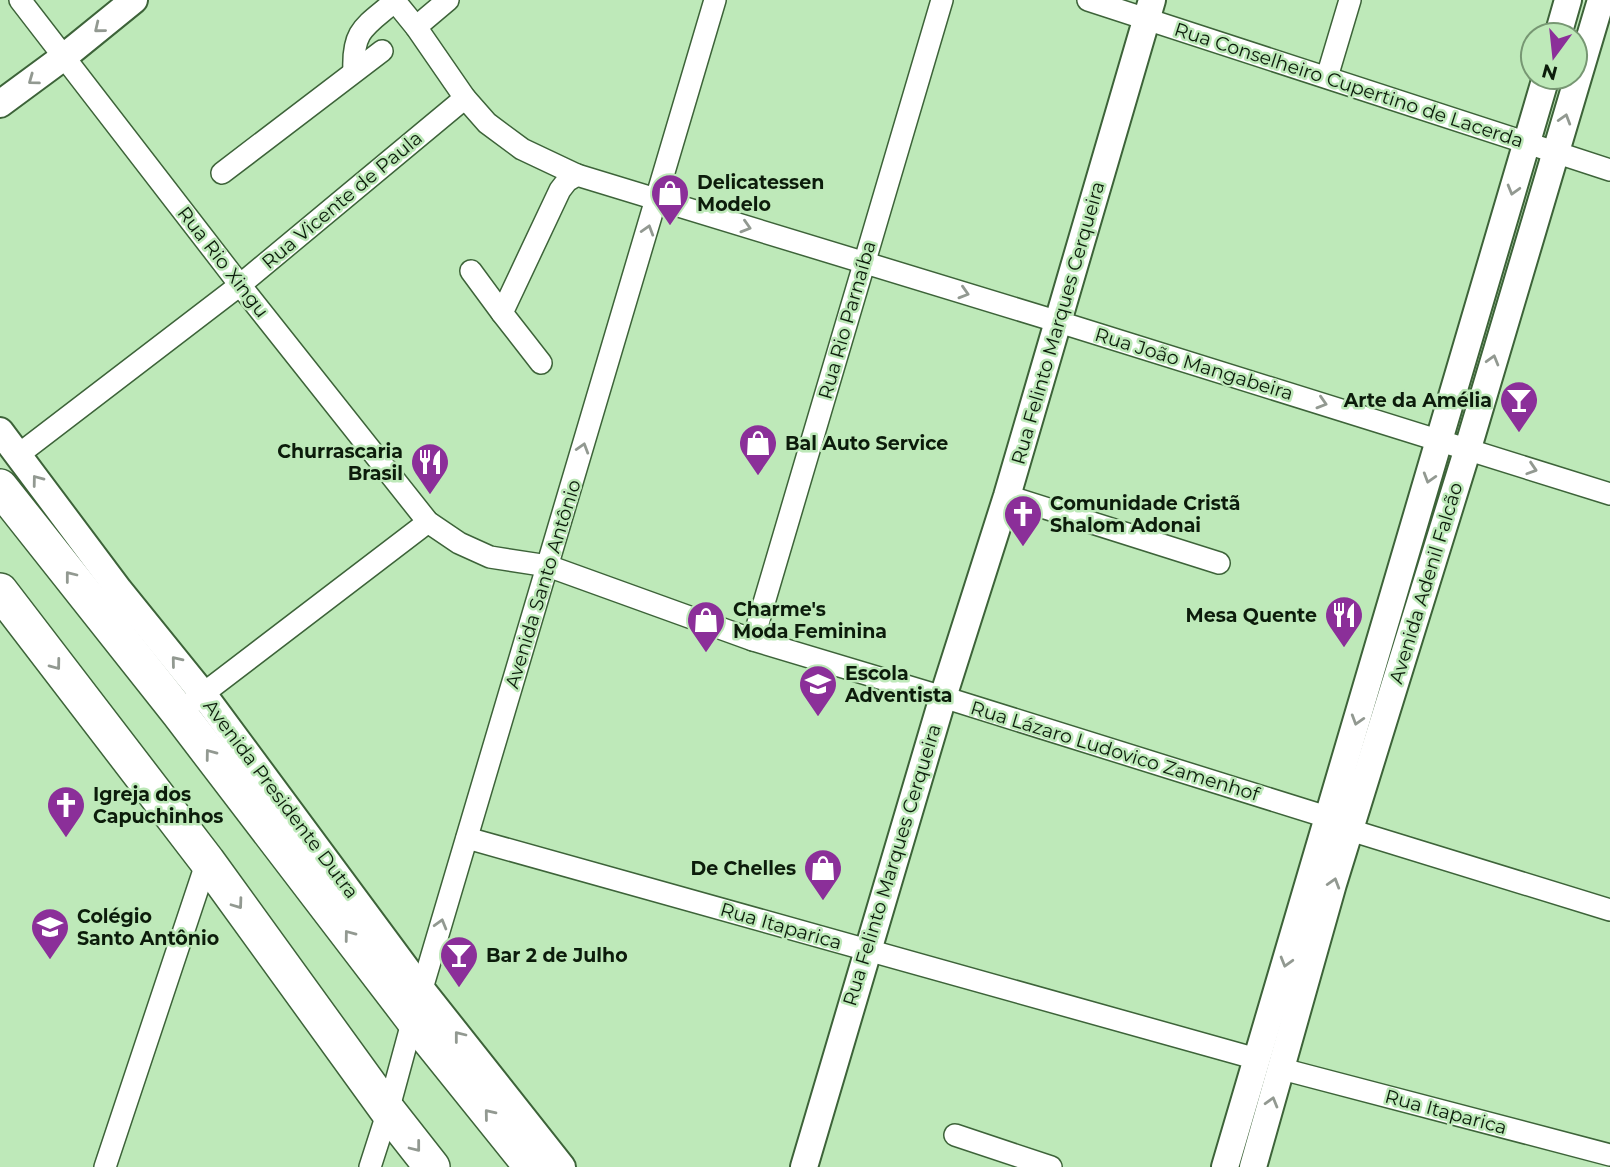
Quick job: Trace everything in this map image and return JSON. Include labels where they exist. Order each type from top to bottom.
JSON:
[{"type":"highway","name":"Avenida Presidente Dutra","points":[[0,487],[107,599],[191,703],[418,1004],[532,1167]]},
{"type":"highway","points":[[0,591],[206,862],[432,1167]]},
{"type":"street","name":"Rua Rio Xingu","points":[[20,0],[240,285],[428,522]]},
{"type":"street","points":[[0,104],[134,0]]},
{"type":"street","points":[[416,27],[447,0]]},
{"type":"street","name":"Avenida Santo Antônio","points":[[370,1167],[715,0]]},
{"type":"street","name":"Rua Rio Parnaíba","points":[[752,640],[942,0]]},
{"type":"street","name":"Rua Conselheiro Cupertino de Lacerda","points":[[1088,0],[1149,9],[1327,77],[1610,170]]},
{"type":"street","points":[[1327,77],[1350,0]]},
{"type":"street","points":[[354,71],[353,51],[360,31],[394,1]]},
{"type":"street","name":"Rua João Mangabeira","points":[[394,1],[487,123],[522,149],[577,175],[1059,321],[1610,494]]},
{"type":"street","name":"Rua Felinto Marques Cerqueira","points":[[804,1167],[943,697],[1007,496],[1149,9]]},
{"type":"street","points":[[1564,17],[1598,12]]},
{"type":"street","name":"Avenida Adenil Falcão","points":[[1225,1167],[1327,817],[1379,689],[1468,448],[1598,12]]},
{"type":"street","points":[[222,173],[382,51]]},
{"type":"street","name":"Avenida Adenil Falcão","points":[[1253,1167],[1350,831],[1379,689],[1440,440],[1542,91]]},
{"type":"street","name":"Rua Vicente de Paula","points":[[18,455],[240,285],[465,97]]},
{"type":"street","points":[[502,313],[560,190],[567,181],[577,175]]},
{"type":"street","points":[[471,271],[541,363]]},
{"type":"street","name":"Avenida Presidente Dutra","points":[[0,431],[18,455],[107,599]]},
{"type":"street","points":[[1007,496],[1219,563]]},
{"type":"street","points":[[191,703],[428,522]]},
{"type":"street","name":"Rua Lázaro Ludovico Zamenhof","points":[[428,522],[459,543],[490,556],[548,566],[752,640],[1327,817]]},
{"type":"street","points":[[1350,831],[1610,910]]},
{"type":"street","name":"Rua Itaparica","points":[[467,838],[1257,1059]]},
{"type":"street","points":[[105,1167],[206,862]]},
{"type":"street","name":"Avenida Presidente Dutra","points":[[418,1004],[562,1167]]},
{"type":"street","name":"Rua Itaparica","points":[[1282,1069],[1610,1155]]},
{"type":"street","points":[[956,1135],[1042,1166]]},
{"type":"place","name":"Delicatessen Modelo","points":[[670,227]]},
{"type":"place","name":"Arte da Amélia","points":[[1519,434]]},
{"type":"place","name":"Bal Auto Service","points":[[758,477]]},
{"type":"place","name":"Churrascaria Brasil","points":[[430,496]]},
{"type":"place","name":"Comunidade Cristã Shalom Adonai","points":[[1023,548]]},
{"type":"place","name":"Mesa Quente","points":[[1344,649]]},
{"type":"place","name":"Charme's Moda Feminina","points":[[706,654]]},
{"type":"place","name":"Escola Adventista","points":[[818,718]]},
{"type":"place","name":"Igreja dos Capuchinhos","points":[[66,839]]},
{"type":"place","name":"De Chelles","points":[[823,902]]},
{"type":"place","name":"Colégio Santo Antônio","points":[[50,961]]},
{"type":"place","name":"Bar 2 de Julho","points":[[459,989]]}]
